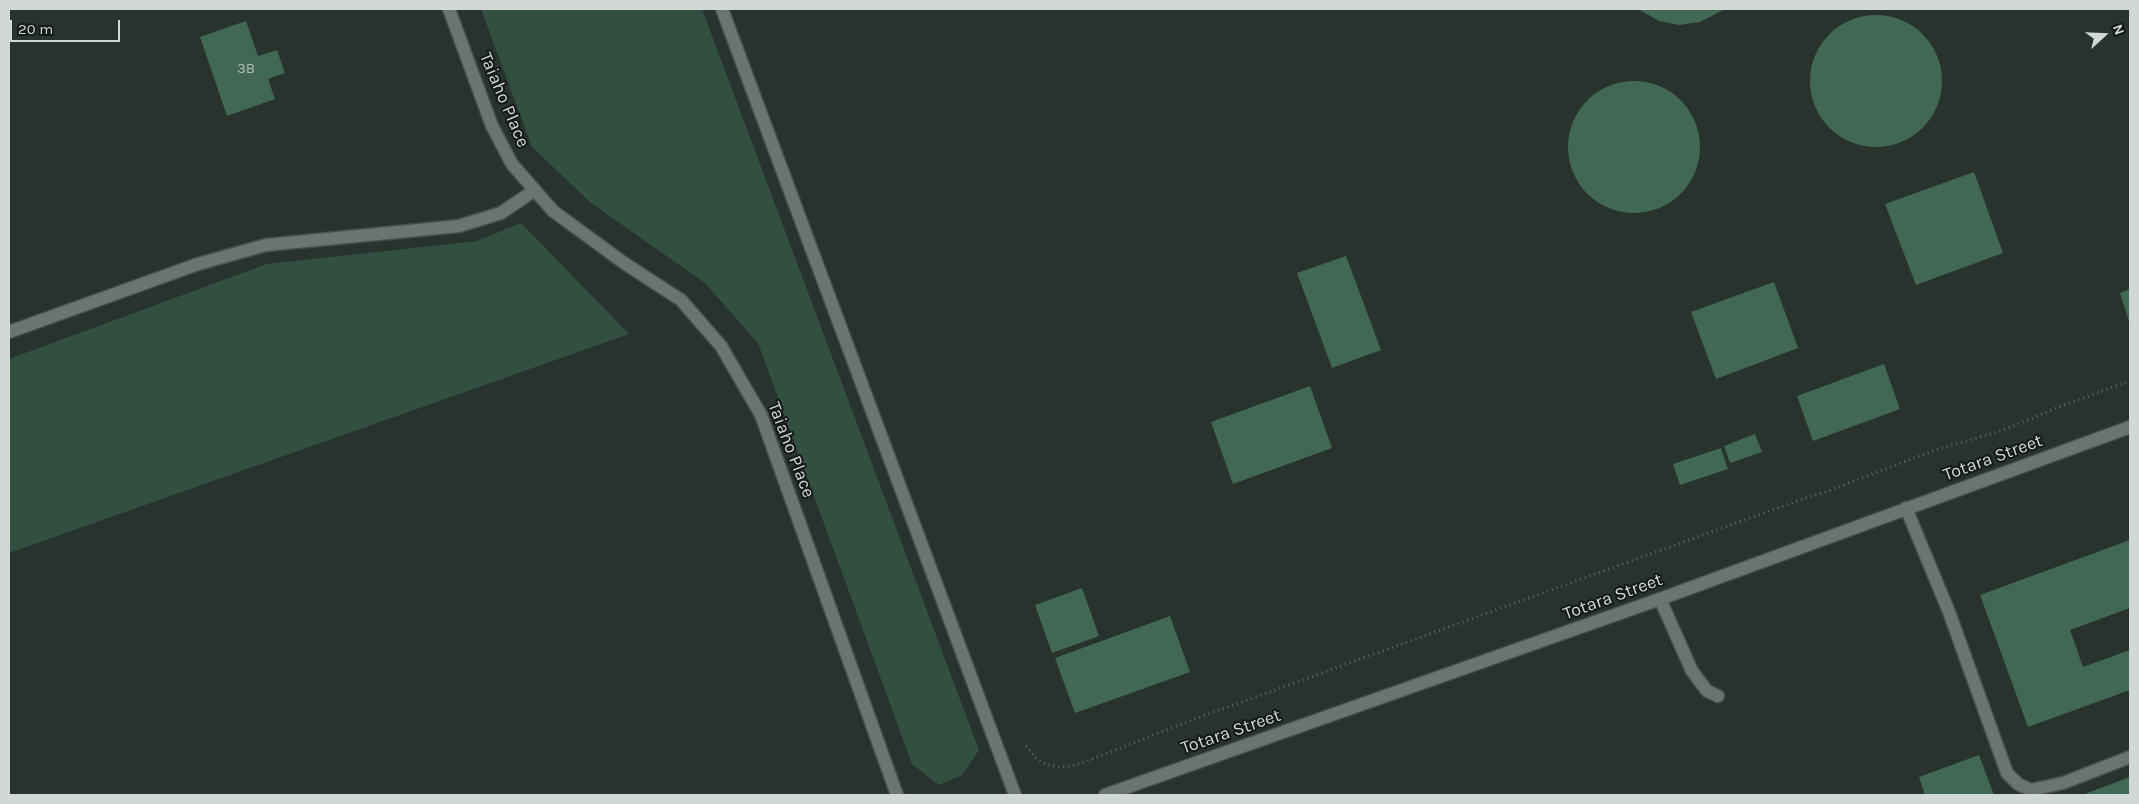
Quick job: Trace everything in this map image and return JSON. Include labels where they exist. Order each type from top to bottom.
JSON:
[{"type":"street","name":"Taiaho Place","points":[[449,9],[492,126],[512,164],[552,211],[682,300],[721,346],[761,415],[897,795]]},
{"type":"street","points":[[722,9],[1015,795]]},
{"type":"street","points":[[9,332],[198,264],[266,245],[459,226],[501,213],[535,190]]},
{"type":"street","name":"Totara Street","points":[[1105,795],[1660,599],[2130,427]]},
{"type":"street","points":[[1906,508],[1949,612],[2007,773],[2018,784],[2031,790],[2063,783],[2130,757]]},
{"type":"street","points":[[1660,599],[1692,671],[1707,691],[1718,696]]},
{"type":"path","points":[[1023,740],[1036,758],[1046,764],[1059,767],[1071,766],[1107,754],[1192,720],[1926,454],[1998,432],[2064,404],[2130,381]]},
{"type":"green space","points":[[481,9],[702,9],[979,750],[962,775],[939,785],[912,764],[758,343],[705,283],[591,203],[532,147]]},
{"type":"green space","points":[[521,223],[629,334],[9,553],[9,359],[267,264],[477,241]]},
{"type":"building","points":[[1638,9],[1725,9],[1700,22],[1679,25],[1659,21]]},
{"type":"building","points":[[1876,15],[1901,20],[1912,26],[1922,35],[1931,45],[1937,56],[1942,81],[1937,106],[1931,117],[1922,127],[1912,136],[1901,142],[1876,147],[1851,142],[1840,136],[1830,127],[1821,117],[1815,106],[1810,81],[1815,56],[1821,45],[1830,35],[1840,26],[1851,20]]},
{"type":"building","points":[[246,21],[258,56],[277,50],[285,73],[268,79],[275,99],[227,116],[200,37]]},
{"type":"building","points":[[1634,81],[1659,86],[1670,92],[1680,101],[1689,111],[1695,122],[1700,147],[1695,172],[1689,183],[1680,193],[1670,202],[1659,208],[1634,213],[1609,208],[1598,202],[1588,193],[1579,183],[1573,172],[1568,147],[1573,122],[1579,111],[1588,101],[1598,92],[1609,86]]},
{"type":"building","points":[[1974,172],[2003,253],[1916,285],[1885,204]]},
{"type":"building","points":[[1346,256],[1381,350],[1332,368],[1297,273]]},
{"type":"building","points":[[1774,282],[1798,348],[1716,379],[1691,312]]},
{"type":"building","points":[[2130,289],[2130,324],[2120,293]]},
{"type":"building","points":[[1884,364],[1900,409],[1813,441],[1797,396]]},
{"type":"building","points":[[1310,386],[1332,448],[1233,484],[1211,422]]},
{"type":"building","points":[[1755,434],[1762,452],[1730,463],[1724,446]]},
{"type":"building","points":[[1721,448],[1728,469],[1680,485],[1673,464]]},
{"type":"building","points":[[2130,540],[2130,608],[2070,630],[2083,667],[2130,650],[2130,690],[2028,727],[1980,595]]},
{"type":"building","points":[[1082,588],[1099,636],[1052,653],[1035,605]]},
{"type":"building","points":[[1170,616],[1190,672],[1075,713],[1055,658]]},
{"type":"building","points":[[1979,755],[1994,795],[1925,795],[1919,777]]},
{"type":"building","points":[[2130,777],[2130,795],[2082,795]]}]
